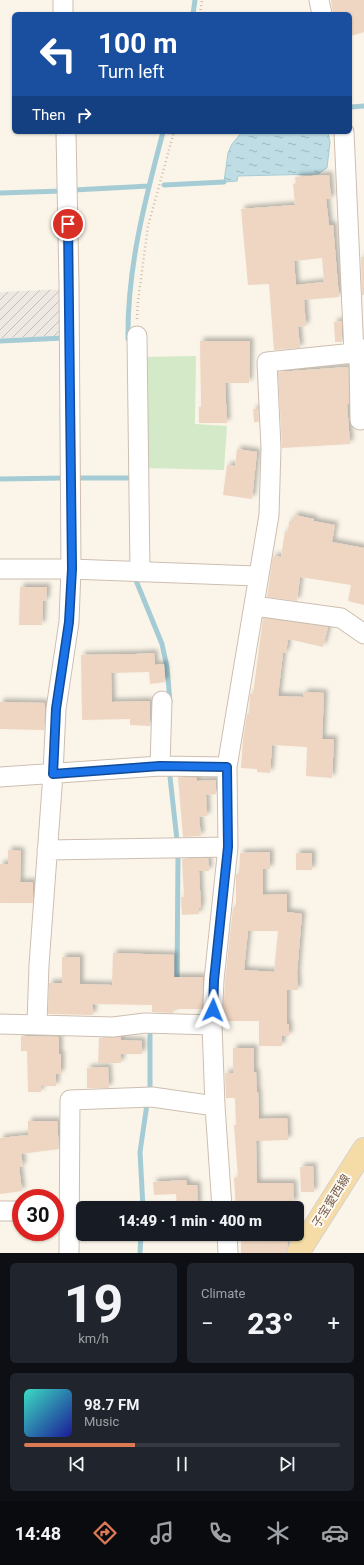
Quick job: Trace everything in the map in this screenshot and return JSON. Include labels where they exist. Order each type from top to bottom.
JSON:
[{"type":"main road","name":"子宝愛西線","points":[[298,1253],[364,1151]]},
{"type":"street","points":[[63,0],[63,12]]},
{"type":"street","points":[[319,0],[322,12]]},
{"type":"street","points":[[37,1024],[39,965],[53,774],[56,709],[69,622],[72,569],[66,134]]},
{"type":"street","points":[[344,134],[359,351],[360,420]]},
{"type":"street","points":[[137,336],[140,572]]},
{"type":"street","points":[[222,1201],[215,1106],[212,1025],[214,980],[228,847],[227,767],[269,514],[271,448],[267,362],[359,351]]},
{"type":"street","points":[[0,569],[72,569],[258,576]]},
{"type":"street","points":[[254,606],[341,618],[364,634]]},
{"type":"street","points":[[160,766],[162,701]]},
{"type":"street","points":[[0,778],[160,766],[227,767]]},
{"type":"street","points":[[47,850],[228,847]]},
{"type":"street","points":[[0,1024],[113,1027],[145,1023],[212,1025]]},
{"type":"street","points":[[69,1253],[70,1100],[152,1097],[215,1106]]},
{"type":"street","points":[[0,1211],[12,1211]]},
{"type":"street","points":[[227,1241],[228,1253]]},
{"type":"path","points":[[200,12],[202,0]]},
{"type":"path","points":[[137,336],[138,301],[148,226],[173,134]]},
{"type":"shaded area","points":[[65,289],[67,336],[0,338],[0,292]]},
{"type":"green space","points":[[196,356],[195,424],[227,426],[224,470],[143,468],[141,357]]},
{"type":"water","points":[[240,134],[328,134],[330,142],[327,168],[318,174],[238,176],[237,181],[224,182],[228,153],[232,144]]},
{"type":"building","points":[[331,0],[364,0],[364,32],[352,35],[352,12],[333,12]]},
{"type":"building","points":[[329,175],[331,199],[326,199],[329,225],[333,225],[339,297],[304,300],[306,326],[298,327],[300,348],[274,350],[269,284],[248,285],[241,209],[295,205],[293,184],[296,183],[295,177]],"holes":[[[322,258],[324,282],[296,285],[294,261]]]},
{"type":"building","points":[[361,257],[364,257],[364,295],[362,295]]},
{"type":"building","points":[[342,321],[342,342],[335,342],[334,322]]},
{"type":"building","points":[[200,341],[250,341],[249,383],[225,383],[227,423],[199,423],[199,407],[201,407]]},
{"type":"building","points":[[348,367],[349,403],[347,404],[350,444],[282,448],[278,372]]},
{"type":"building","points":[[253,409],[258,409],[259,422],[254,422]]},
{"type":"building","points":[[237,449],[257,452],[252,499],[223,495],[227,465],[235,466]]},
{"type":"building","points":[[294,515],[314,519],[313,521],[335,525],[332,542],[364,548],[364,605],[348,601],[351,585],[300,577],[297,601],[267,597],[273,556],[281,557],[285,531],[288,532],[289,521],[293,521]]},
{"type":"building","points":[[20,587],[47,587],[46,601],[43,601],[42,625],[19,625]]},
{"type":"building","points":[[263,618],[328,627],[323,647],[288,639],[286,653],[283,653],[278,696],[303,697],[304,692],[324,693],[322,739],[334,739],[332,778],[306,776],[307,747],[272,745],[270,773],[257,772],[257,769],[241,768],[243,739],[247,714],[249,714],[250,694],[253,694]]},
{"type":"building","points":[[154,653],[155,665],[164,664],[165,682],[150,684],[149,672],[111,673],[112,702],[150,701],[150,726],[130,725],[130,719],[82,720],[81,655]]},
{"type":"building","points":[[0,702],[45,703],[44,730],[0,729]]},
{"type":"building","points":[[178,777],[197,778],[197,781],[216,780],[216,794],[206,795],[207,816],[199,817],[201,836],[183,837]]},
{"type":"building","points":[[8,850],[21,851],[20,882],[33,882],[33,903],[0,903],[0,864],[8,864]]},
{"type":"building","points":[[270,852],[270,869],[263,869],[263,895],[287,894],[287,912],[302,914],[297,973],[298,990],[287,990],[287,1024],[289,1024],[289,1036],[282,1036],[282,1046],[259,1046],[259,1021],[223,1021],[225,981],[233,907],[236,907],[236,874],[239,874],[240,853]],"holes":[[[248,931],[278,931],[274,972],[244,970]]]},
{"type":"building","points":[[296,853],[312,853],[312,870],[296,870]]},
{"type":"building","points":[[208,858],[209,871],[199,871],[201,908],[199,908],[199,914],[182,915],[181,897],[184,897],[182,859]]},
{"type":"building","points":[[113,953],[174,955],[174,977],[203,977],[202,1009],[173,1009],[173,1013],[152,1012],[152,1005],[93,1004],[93,1015],[48,1014],[49,983],[62,983],[62,957],[80,957],[80,984],[112,985]]},
{"type":"building","points":[[21,1036],[59,1037],[61,1074],[56,1074],[56,1086],[41,1086],[41,1092],[28,1092],[27,1051],[21,1051]]},
{"type":"building","points":[[121,1037],[121,1040],[142,1041],[142,1054],[121,1054],[121,1063],[98,1063],[99,1038]]},
{"type":"building","points":[[233,1048],[254,1048],[254,1072],[256,1072],[259,1119],[287,1118],[288,1140],[256,1141],[257,1183],[293,1183],[294,1201],[236,1201],[234,1178],[238,1177],[234,1125],[236,1125],[235,1098],[226,1098],[225,1073],[233,1073]]},
{"type":"building","points":[[108,1067],[109,1088],[87,1088],[87,1068]]},
{"type":"building","points":[[28,1121],[57,1121],[59,1149],[21,1154],[23,1166],[19,1167],[22,1189],[12,1189],[12,1192],[0,1194],[0,1138],[28,1135]]},
{"type":"building","points":[[313,1166],[314,1192],[301,1192],[300,1167]]},
{"type":"building","points":[[186,1180],[187,1185],[197,1185],[198,1201],[177,1201],[176,1194],[154,1195],[153,1182]]},
{"type":"building","points":[[241,1241],[288,1242],[286,1253],[241,1253]]},
{"type":"waterway","points":[[193,12],[195,0]]},
{"type":"waterway","points":[[352,107],[364,106]]},
{"type":"waterway","points":[[128,339],[128,313],[138,234],[162,134]]},
{"type":"waterway","points":[[164,185],[224,182]]},
{"type":"waterway","points":[[74,190],[149,186]]},
{"type":"waterway","points":[[0,193],[62,191]]},
{"type":"waterway","points":[[0,341],[64,338]]},
{"type":"waterway","points":[[0,479],[65,478]]},
{"type":"waterway","points":[[80,478],[131,478]]},
{"type":"waterway","points":[[135,578],[162,644],[167,667],[170,702]]},
{"type":"waterway","points":[[170,777],[177,840]]},
{"type":"waterway","points":[[177,983],[178,855]]},
{"type":"waterway","points":[[150,1029],[150,1087]]},
{"type":"waterway","points":[[143,1201],[140,1152],[147,1104]]},
{"type":"waterway","points":[[140,1253],[141,1241]]},
{"type":"route","points":[[68,224],[72,569],[69,622],[56,709],[53,774],[160,766],[227,767],[228,847],[214,980],[213,1010]]}]
